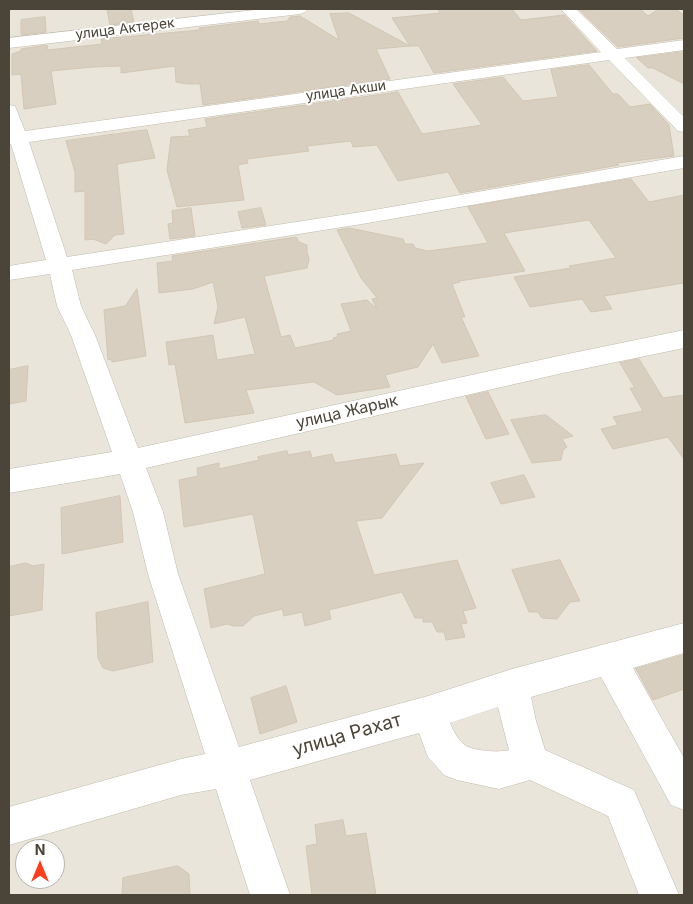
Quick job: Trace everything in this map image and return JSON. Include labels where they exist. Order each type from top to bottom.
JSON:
[{"type":"street","name":"улица Актерек","points":[[9,43],[300,9]]},
{"type":"street","points":[[568,9],[684,127]]},
{"type":"street","name":"улица Акши","points":[[14,139],[684,45]]},
{"type":"street","points":[[9,110],[14,139],[59,265],[69,306],[92,357],[148,512],[163,574],[270,895]]},
{"type":"street","points":[[9,273],[368,217],[684,162]]},
{"type":"street","name":"улица Жарык","points":[[9,481],[128,461],[563,364],[684,339]]},
{"type":"street","name":"улица Рахат","points":[[9,826],[181,777],[229,768],[428,713],[512,686],[684,638]]},
{"type":"street","points":[[609,659],[684,792]]},
{"type":"street","points":[[512,686],[518,721],[531,762]]},
{"type":"street","points":[[428,713],[441,744],[457,762],[499,771],[531,762],[621,803],[659,895]]},
{"type":"shaded area","points":[[9,9],[684,9],[684,895],[9,895]]},
{"type":"building","points":[[131,9],[134,22],[110,25],[107,10]]},
{"type":"building","points":[[438,9],[512,9],[521,20],[564,15],[597,51],[434,73],[419,46],[410,46],[392,18],[440,13]]},
{"type":"building","points":[[579,9],[640,9],[648,16],[659,9],[675,9],[684,15],[684,38],[618,47]]},
{"type":"building","points":[[349,13],[410,46],[376,49],[390,79],[203,105],[200,84],[176,82],[175,66],[121,73],[121,66],[93,67],[51,71],[56,104],[24,109],[21,74],[12,75],[12,54],[21,51],[21,49],[47,45],[48,50],[102,44],[101,39],[200,30],[199,28],[258,21],[259,24],[287,21],[290,17],[300,16],[339,40],[330,14]]},
{"type":"building","points":[[45,17],[46,32],[21,35],[21,20]]},
{"type":"building","points":[[684,52],[684,84],[653,68],[648,68],[637,58]]},
{"type":"building","points":[[589,65],[613,94],[618,94],[630,107],[650,104],[669,125],[674,156],[617,163],[619,165],[460,193],[448,172],[398,181],[377,145],[353,147],[351,141],[307,146],[309,151],[247,159],[248,163],[238,165],[244,200],[177,207],[167,170],[171,137],[190,136],[188,130],[207,127],[205,119],[398,92],[422,134],[482,125],[453,84],[503,77],[523,101],[558,97],[551,70]]},
{"type":"building","points":[[147,130],[155,158],[117,164],[124,234],[115,235],[106,244],[93,239],[85,240],[85,191],[75,192],[75,172],[66,141]]},
{"type":"building","points":[[631,179],[649,202],[684,195],[684,283],[604,296],[612,309],[591,312],[582,299],[530,307],[514,277],[571,268],[569,266],[616,258],[589,220],[504,233],[525,271],[459,281],[452,284],[465,317],[461,317],[479,356],[442,363],[433,344],[418,367],[385,375],[390,387],[337,395],[314,382],[246,390],[254,413],[185,423],[175,364],[169,365],[166,342],[213,335],[217,360],[255,354],[245,317],[214,324],[218,307],[213,282],[193,289],[159,293],[157,263],[173,261],[172,256],[296,237],[299,242],[307,245],[309,259],[307,268],[264,276],[281,337],[290,335],[295,348],[334,340],[333,338],[338,337],[337,334],[351,331],[341,304],[367,300],[377,309],[372,299],[377,298],[361,278],[337,230],[349,228],[403,239],[405,244],[413,244],[415,248],[428,251],[488,243],[468,207]]},
{"type":"building","points":[[191,208],[195,236],[170,239],[168,224],[173,223],[172,211]]},
{"type":"building","points":[[261,208],[266,225],[242,228],[238,212]]},
{"type":"building","points":[[137,289],[146,356],[112,362],[111,359],[108,360],[104,310],[125,306]]},
{"type":"building","points":[[639,359],[663,398],[684,395],[684,459],[668,437],[613,449],[601,429],[618,425],[613,417],[643,411],[630,388],[635,388],[620,363]]},
{"type":"building","points":[[28,366],[26,401],[9,404],[9,370]]},
{"type":"building","points":[[488,392],[509,434],[486,439],[466,397]]},
{"type":"building","points":[[546,415],[573,436],[562,439],[567,447],[563,450],[561,460],[532,463],[511,420]]},
{"type":"building","points":[[287,451],[288,455],[310,451],[312,458],[332,454],[335,463],[396,454],[400,466],[424,463],[382,518],[356,521],[374,575],[457,560],[476,608],[463,611],[467,623],[461,624],[465,637],[446,640],[444,632],[437,632],[432,622],[423,622],[423,618],[415,618],[402,592],[329,610],[331,619],[305,626],[302,612],[284,616],[282,609],[254,616],[243,626],[227,624],[211,628],[204,589],[265,574],[253,514],[184,527],[179,480],[198,476],[197,468],[219,463],[219,469],[259,460],[258,457]]},
{"type":"building","points":[[524,475],[535,497],[501,504],[491,483]]},
{"type":"building","points":[[120,496],[123,542],[62,554],[61,508]]},
{"type":"building","points":[[560,560],[580,601],[570,602],[557,619],[542,618],[538,612],[529,612],[512,570]]},
{"type":"building","points":[[26,563],[33,566],[44,564],[42,610],[9,616],[9,567]]},
{"type":"building","points":[[148,602],[153,662],[113,671],[103,668],[98,658],[96,613]]},
{"type":"building","points":[[684,655],[684,689],[653,700],[636,669]]},
{"type":"building","points":[[286,686],[297,722],[260,734],[251,698]]},
{"type":"building","points":[[343,820],[346,836],[366,833],[376,895],[312,895],[306,846],[317,844],[315,825]]},
{"type":"building","points":[[178,866],[189,874],[190,895],[122,895],[123,878]]}]
